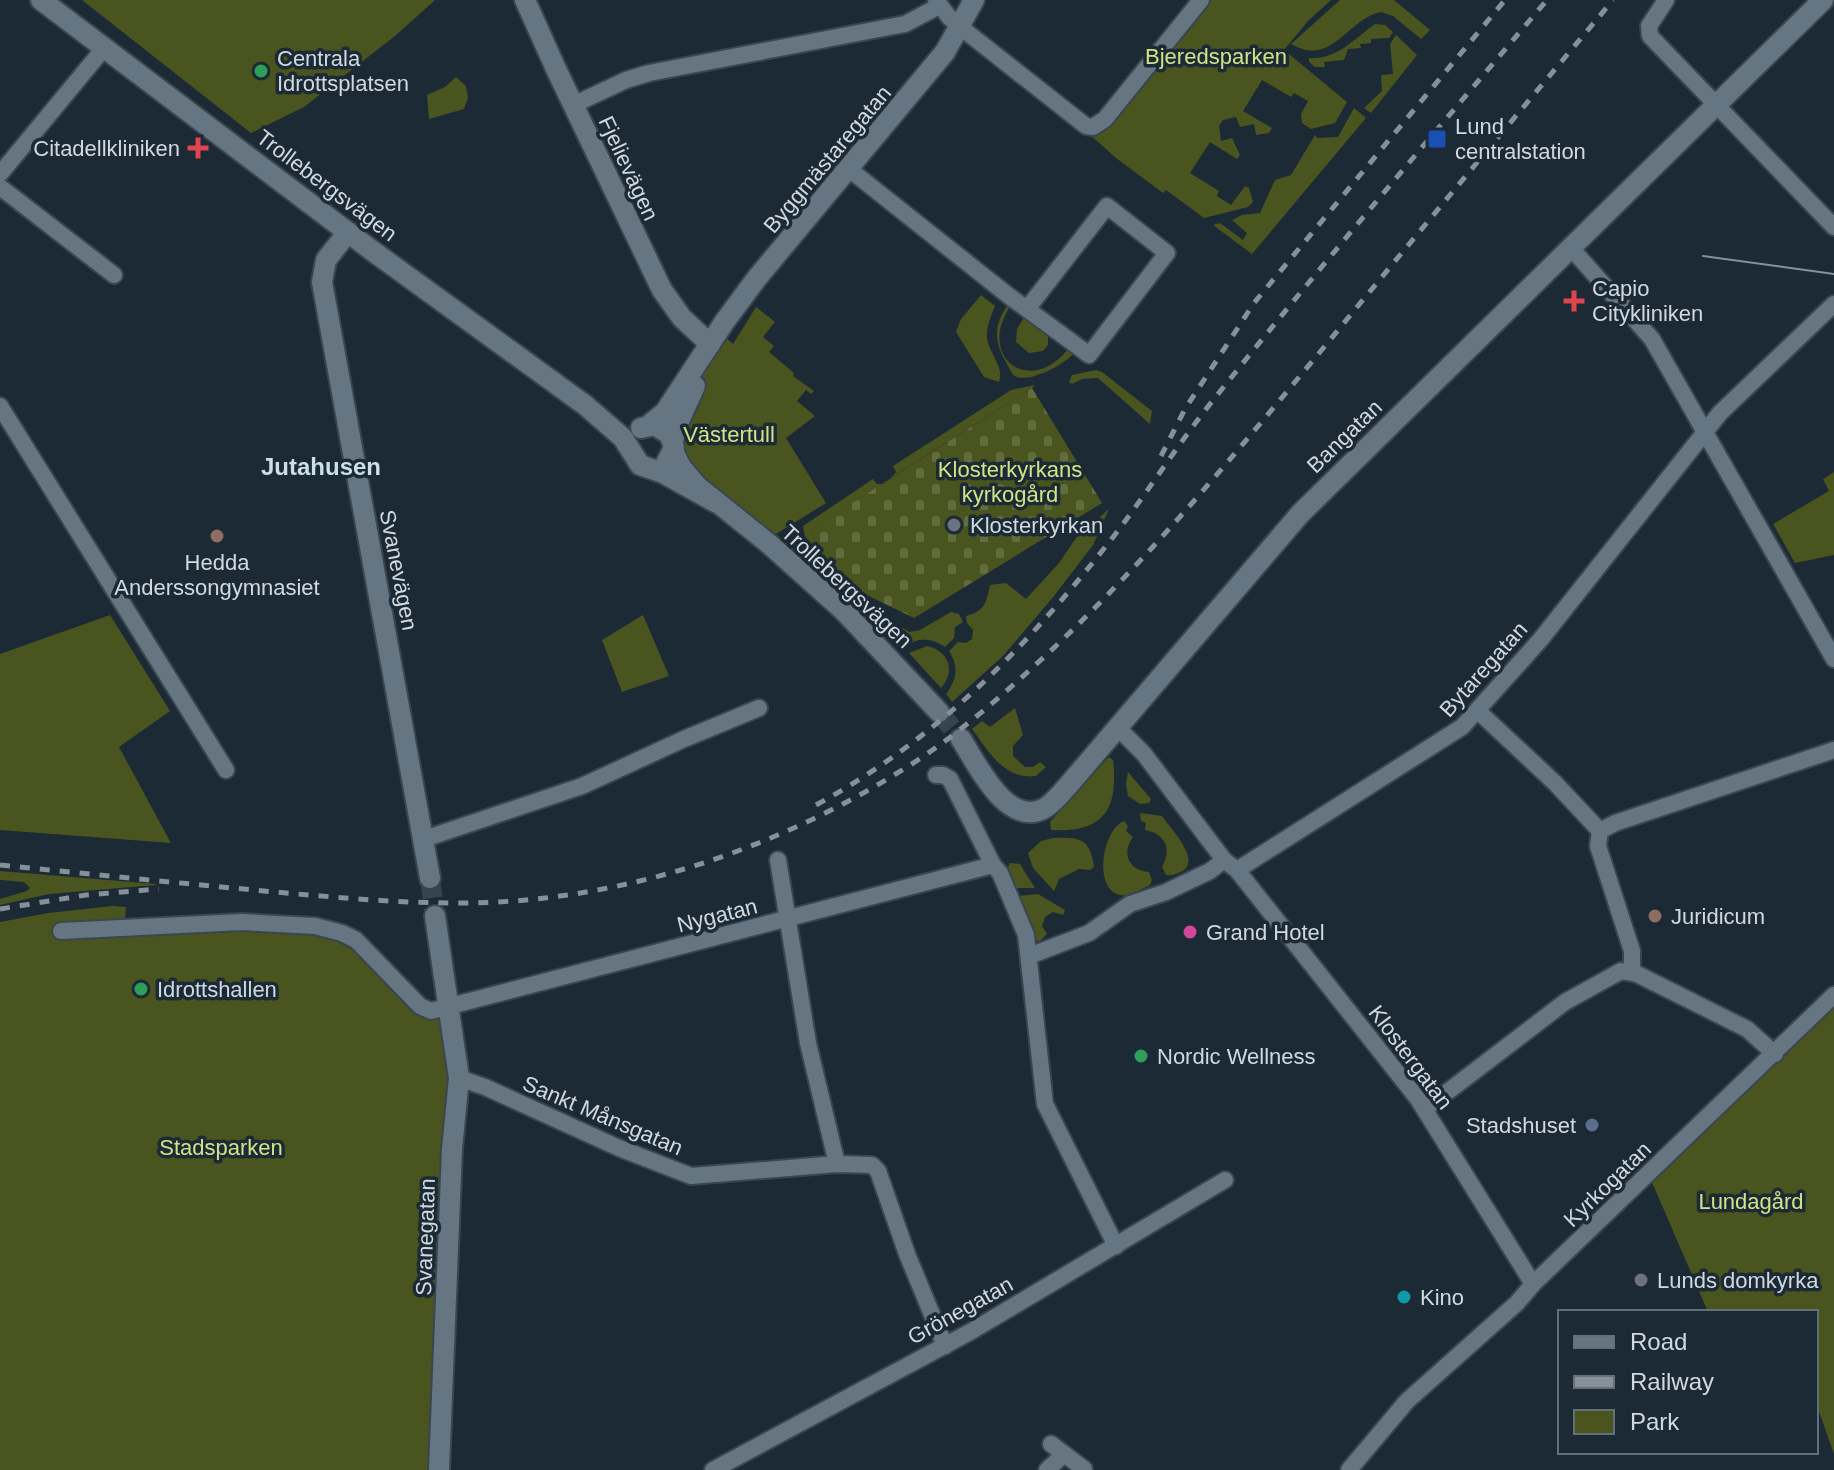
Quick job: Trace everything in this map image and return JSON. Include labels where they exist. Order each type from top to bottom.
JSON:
[{"type":"street","name":"Trollebergsvägen","points":[[41,0],[348,232],[585,405],[623,438],[631,452]]},
{"type":"street","name":"Fjelievägen","points":[[525,0],[662,290],[682,318],[710,344]]},
{"type":"street","name":"Byggmästaregatan","points":[[646,426],[665,412],[757,278],[927,76],[945,52],[974,0]]},
{"type":"street","points":[[573,105],[626,80],[649,73],[905,24],[938,3],[959,26],[1089,127],[1096,126],[1105,119],[1201,0]]},
{"type":"street","points":[[1666,0],[1648,32],[1834,227]]},
{"type":"street","name":"Bangatan","points":[[961,739],[996,793],[1011,807],[1022,811],[1046,807],[1300,514],[1823,0]]},
{"type":"street","points":[[0,174],[105,47]]},
{"type":"street","points":[[849,169],[1027,309],[1089,355],[1167,253],[1107,206],[1027,309]]},
{"type":"street","points":[[0,187],[114,275]]},
{"type":"street","name":"Svanevägen","points":[[348,232],[326,260],[322,282],[430,878]]},
{"type":"street","points":[[1571,248],[1647,331],[1834,659]]},
{"type":"street","name":"Bytaregatan","points":[[1029,956],[1089,933],[1130,904],[1152,898],[1230,865],[1449,738],[1478,711],[1541,639],[1720,413],[1834,304]]},
{"type":"street","name":"Byggmästaregatan","points":[[673,446],[678,423],[710,344]]},
{"type":"street","name":"Trollebergsvägen","points":[[585,405],[624,422],[646,426]]},
{"type":"street","points":[[3,417],[226,770]]},
{"type":"street","points":[[646,426],[663,428],[673,446],[665,464],[651,468],[637,462],[631,452],[634,435],[646,426]]},
{"type":"street","name":"Trollebergsvägen","points":[[673,446],[686,474],[843,610],[939,712]]},
{"type":"street","name":"Trollebergsvägen","points":[[651,468],[715,502]]},
{"type":"street","points":[[424,839],[582,786],[759,708]]},
{"type":"street","points":[[1478,711],[1555,783],[1600,831]]},
{"type":"street","name":"Klostergatan","points":[[1117,727],[1144,754],[1425,1109],[1533,1284]]},
{"type":"street","points":[[1600,831],[1615,823],[1834,750]]},
{"type":"street","points":[[936,775],[950,779],[1021,920],[1029,956],[1045,1104],[1116,1246]]},
{"type":"street","points":[[1600,831],[1598,846],[1632,951],[1632,972]]},
{"type":"street","points":[[778,860],[808,1043],[837,1164]]},
{"type":"street","name":"Nygatan","points":[[450,1006],[993,865]]},
{"type":"street","points":[[61,931],[242,922],[315,926],[356,940],[425,1009],[431,1011],[450,1006],[435,916]]},
{"type":"street","points":[[1425,1109],[1565,1002],[1615,973],[1632,972],[1747,1029],[1775,1054]]},
{"type":"street","name":"Kyrkogatan","points":[[1349,1470],[1407,1401],[1517,1303],[1533,1284],[1834,995]]},
{"type":"street","name":"Svanegatan","points":[[439,1470],[452,1149],[459,1078],[450,1006]]},
{"type":"street","name":"Sankt Månsgatan","points":[[459,1078],[691,1176],[837,1164],[876,1167],[945,1346]]},
{"type":"street","name":"Grönegatan","points":[[713,1470],[945,1346],[1225,1180]]},
{"type":"street","points":[[1047,1470],[1057,1449],[1084,1469]]},
{"type":"green space","name":"Centrala Idrottsplatsen","points":[[82,0],[435,0],[395,36],[304,107],[251,133]]},
{"type":"green space","name":"Bjeredsparken","points":[[1201,0],[1331,0],[1284,50],[1347,102],[1335,123],[1311,129],[1302,123],[1301,114],[1308,101],[1294,93],[1291,97],[1262,80],[1243,111],[1272,128],[1269,133],[1256,135],[1254,124],[1240,127],[1236,117],[1223,120],[1219,126],[1221,141],[1232,138],[1240,155],[1237,159],[1210,142],[1190,173],[1219,191],[1217,196],[1231,205],[1245,186],[1249,188],[1253,202],[1248,207],[1204,218],[1166,190],[1163,193],[1088,133]]},
{"type":"green space","points":[[1340,0],[1394,0],[1430,30],[1421,39],[1393,16],[1381,12],[1369,16],[1339,40],[1318,50],[1305,50],[1291,44]]},
{"type":"green space","points":[[1375,24],[1385,25],[1393,32],[1389,38],[1371,39],[1371,43],[1360,44],[1361,48],[1348,49],[1344,60],[1324,62],[1325,67],[1315,67],[1309,62],[1309,58],[1337,52]]},
{"type":"green space","points":[[1396,35],[1417,55],[1371,113],[1364,108],[1382,91],[1381,75],[1393,74],[1390,44]]},
{"type":"green space","points":[[456,77],[466,86],[468,98],[464,109],[429,119],[427,95],[445,87]]},
{"type":"green space","points":[[1354,108],[1366,118],[1252,254],[1213,225],[1220,223],[1243,240],[1247,233],[1232,220],[1242,215],[1260,213],[1275,180],[1291,175],[1315,135],[1317,138],[1338,137]]},
{"type":"green space","points":[[981,295],[995,306],[987,338],[1000,371],[999,382],[984,377],[956,332],[961,319]]},
{"type":"green space","points":[[1009,303],[1011,305],[1002,324],[1000,341],[1003,355],[1012,365],[1024,370],[1038,370],[1053,363],[1068,349],[1074,353],[1039,375],[1015,376],[1010,371],[1002,354],[997,339],[1000,318]]},
{"type":"green space","name":"Västertull","points":[[756,307],[775,322],[763,337],[774,346],[769,352],[794,373],[793,376],[814,391],[811,394],[806,390],[797,401],[815,416],[786,438],[826,503],[776,534],[768,543],[668,461],[710,344],[718,331],[733,344]]},
{"type":"green space","points":[[1025,316],[1048,337],[1048,345],[1043,351],[1029,353],[1016,342],[1017,329]]},
{"type":"green space","points":[[1096,370],[1152,411],[1150,424],[1098,378],[1069,382],[1072,375]]},
{"type":"green space","points":[[1035,385],[891,478],[896,472],[893,466],[1011,390]]},
{"type":"green space","name":"Klosterkyrkans kyrkogård","points":[[1032,388],[1102,503],[914,618],[840,582],[810,530]]},
{"type":"green space","points":[[1834,472],[1834,555],[1795,563],[1773,524],[1829,491],[1823,479]]},
{"type":"green space","points":[[873,479],[877,484],[883,484],[810,530],[837,575],[833,576],[805,536],[803,526]]},
{"type":"green space","points":[[1109,509],[1093,545],[1054,596],[1003,656],[952,702],[946,694],[955,673],[949,651],[958,642],[966,643],[972,639],[973,630],[966,616],[984,605],[990,585],[1006,583],[1026,599],[1059,563],[1076,538]]},
{"type":"green space","points":[[868,612],[910,632],[920,630],[951,612],[959,614],[963,622],[955,627],[954,638],[945,647],[935,641],[924,640],[904,647]]},
{"type":"green space","points":[[110,615],[170,711],[119,747],[171,843],[0,830],[0,654]]},
{"type":"green space","points":[[643,615],[669,676],[622,692],[602,640]]},
{"type":"green space","points":[[927,646],[941,652],[948,662],[948,675],[941,688],[909,653]]},
{"type":"green space","points":[[1015,708],[1023,735],[1013,746],[1013,756],[1025,767],[1033,767],[1040,762],[1046,767],[1036,776],[1015,774],[1006,769],[972,729],[982,721],[990,727]]},
{"type":"green space","points":[[1109,757],[1113,760],[1113,793],[1103,815],[1083,828],[1051,830],[1050,822]]},
{"type":"green space","points":[[1128,772],[1151,799],[1149,803],[1140,804],[1128,796]]},
{"type":"green space","points":[[1140,813],[1162,816],[1177,835],[1188,858],[1184,870],[1166,875],[1162,867],[1167,854],[1165,843],[1158,835],[1145,830],[1146,823],[1141,821]]},
{"type":"green space","points":[[1124,821],[1128,826],[1126,831],[1133,837],[1129,843],[1129,860],[1136,868],[1149,872],[1152,880],[1150,885],[1120,895],[1106,882],[1104,859],[1110,836]]},
{"type":"green space","points":[[1053,838],[1082,841],[1090,850],[1094,867],[1090,870],[1079,869],[1059,879],[1054,891],[1033,868],[1028,853],[1041,841]]},
{"type":"green space","points":[[1010,863],[1020,864],[1035,888],[1015,888],[1007,869]]},
{"type":"green space","points":[[0,871],[156,885],[49,894],[0,905],[0,899],[30,888],[24,882],[0,880]]},
{"type":"green space","points":[[1038,894],[1065,910],[1063,915],[1053,912],[1045,917],[1042,926],[1047,934],[1039,942],[1033,938],[1018,896]]},
{"type":"green space","name":"Stadsparken","points":[[112,906],[126,907],[125,919],[296,930],[327,936],[362,955],[443,1012],[450,1069],[441,1146],[430,1470],[0,1470],[0,922]]},
{"type":"green space","name":"Lundagård","points":[[1834,1005],[1834,1454],[1818,1409],[1818,1310],[1707,1310],[1651,1180]]},
{"type":"tunnel","points":[[939,712],[961,739]]},
{"type":"tunnel","points":[[430,878],[435,916]]},
{"type":"tram line","points":[[1703,256],[1834,274]]},
{"type":"railway","points":[[1161,456],[1185,409],[1254,303],[1505,0]]},
{"type":"railway","points":[[816,805],[860,779],[940,721],[1046,618],[1110,541],[1200,416],[1547,0]]},
{"type":"railway","points":[[0,865],[359,899],[452,903],[514,901],[595,890],[694,866],[790,830],[836,808],[924,756],[966,725],[1032,668],[1109,593],[1252,434],[1613,0]]},
{"type":"railway","points":[[0,909],[86,895],[159,889]]},
{"type":"place","name":"Centrala Idrottsplatsen","points":[[261,71]]},
{"type":"place","name":"Lund centralstation","points":[[1437,139]]},
{"type":"place","name":"Citadellkliniken","points":[[198,148]]},
{"type":"place","name":"Capio Citykliniken","points":[[1574,301]]},
{"type":"place","name":"Klosterkyrkan","points":[[954,525]]},
{"type":"place","name":"Hedda Anderssongymnasiet","points":[[217,536]]},
{"type":"place","name":"Juridicum","points":[[1655,916]]},
{"type":"place","name":"Grand Hotel","points":[[1190,932]]},
{"type":"place","name":"Idrottshallen","points":[[141,989]]},
{"type":"place","name":"Nordic Wellness","points":[[1141,1056]]},
{"type":"place","name":"Stadshuset","points":[[1592,1125]]},
{"type":"place","name":"Lunds domkyrka","points":[[1641,1280]]},
{"type":"place","name":"Kino","points":[[1404,1297]]},
{"type":"district","name":"Jutahusen","points":[[321,467]]}]
